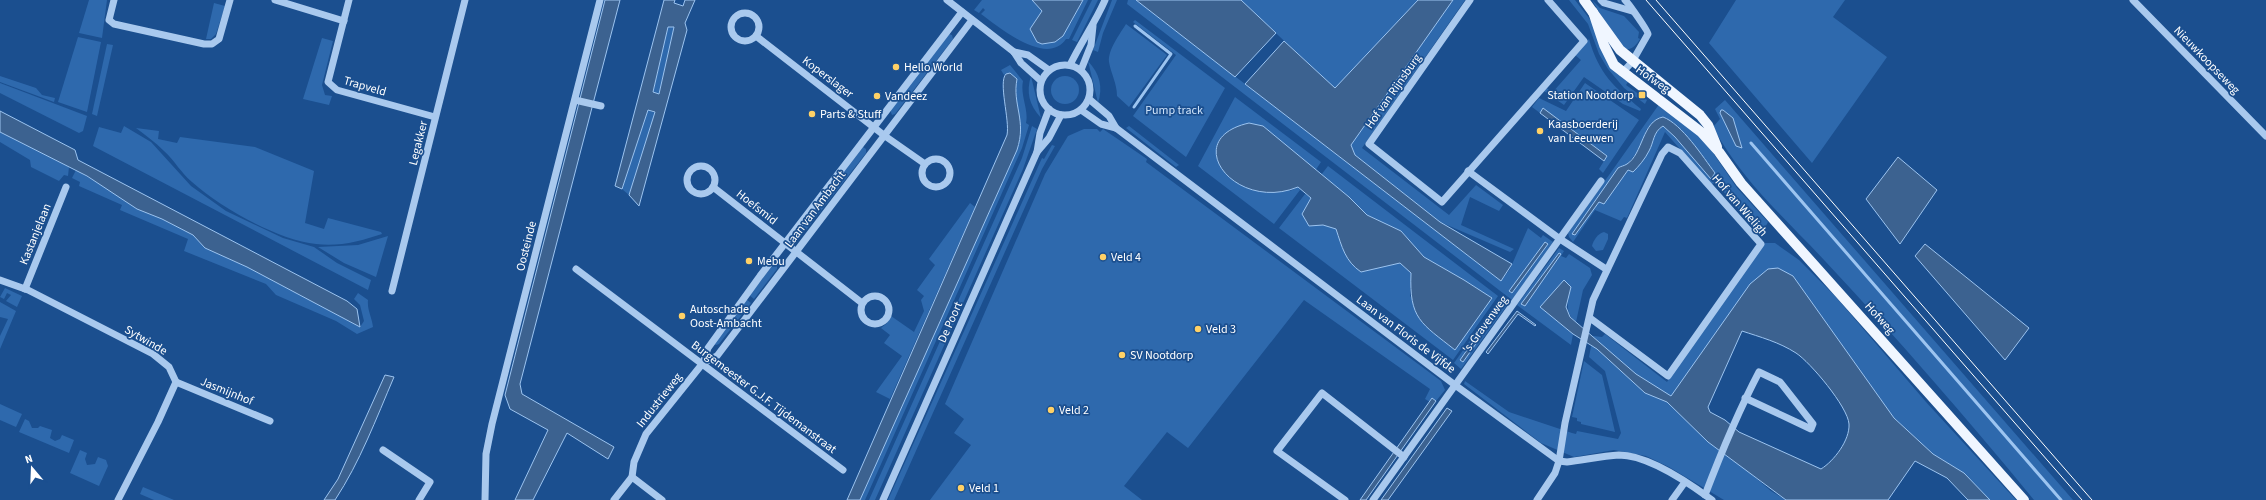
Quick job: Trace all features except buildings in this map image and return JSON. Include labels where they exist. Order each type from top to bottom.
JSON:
[{"type":"main road","name":"Hofweg","points":[[1584,0],[1612,39],[1632,62],[1700,115],[1708,125],[1719,152]]},
{"type":"main road","name":"Hofweg","points":[[1593,12],[1608,55],[1622,73],[1688,121],[1719,152],[1741,183],[2024,500]]},
{"type":"street","points":[[114,0],[110,20],[114,24],[204,44],[212,44],[219,39],[230,0]]},
{"type":"street","points":[[275,0],[344,21]]},
{"type":"street","name":"Trapveld","points":[[349,0],[328,82],[331,87],[435,117]]},
{"type":"street","name":"Legakker","points":[[392,291],[465,0]]},
{"type":"street","name":"Oosteinde","points":[[485,500],[486,454],[492,424],[576,101],[600,0]]},
{"type":"street","points":[[948,0],[1014,52],[1021,63],[1041,81]]},
{"type":"street","points":[[1070,65],[1081,42],[1093,26],[1105,0]]},
{"type":"street","name":"Hof van Rijnsburg","points":[[1470,0],[1369,144],[1442,202],[1584,41],[1548,0]]},
{"type":"street","points":[[1601,0],[1604,3],[1632,12]]},
{"type":"street","points":[[1622,73],[1632,62],[1648,34],[1647,30],[1632,12],[1625,0]]},
{"type":"street","name":"Nieuwkoopseweg","points":[[2133,0],[2266,136]]},
{"type":"street","name":"Laan van Ambacht","points":[[703,363],[708,348],[962,12]]},
{"type":"street","name":"Laan van Ambacht","points":[[703,363],[717,356],[972,20]]},
{"type":"street","points":[[1081,70],[1091,45],[1093,26]]},
{"type":"street","name":"Koperslager","points":[[756,36],[875,126],[885,136],[925,164]]},
{"type":"street","points":[[1014,52],[1028,55],[1049,70]]},
{"type":"street","points":[[1059,65],[1070,65],[1081,70],[1089,83],[1089,99],[1081,110],[1075,113],[1061,115],[1049,109],[1040,96],[1041,81],[1049,70],[1059,65]]},
{"type":"street","name":"Laan van Floris de Vijfde","points":[[1089,99],[1109,116],[1116,128]]},
{"type":"street","points":[[576,101],[601,106]]},
{"type":"street","name":"De Poort","points":[[883,500],[1037,152],[1040,133],[1049,109]]},
{"type":"street","name":"Laan van Floris de Vijfde","points":[[1081,110],[1101,124],[1116,128],[1455,385],[1559,461]]},
{"type":"street","name":"De Poort","points":[[1037,152],[1049,138],[1061,115]]},
{"type":"street","name":"Hof van Wieligh","points":[[1537,500],[1555,473],[1559,461],[1564,424],[1593,300],[1606,269],[1662,154],[1668,147],[1680,153],[1761,244],[1668,376],[1589,321]]},
{"type":"street","points":[[934,159],[946,163],[950,170],[948,181],[939,187],[926,183],[922,176],[925,164],[934,159]]},
{"type":"street","points":[[1468,171],[1560,239],[1606,269]]},
{"type":"street","name":"'s-Gravenweg","points":[[1372,500],[1402,456],[1455,385],[1601,181]]},
{"type":"street","name":"Kastanjelaan","points":[[25,289],[66,187]]},
{"type":"street","name":"Hoefsmid","points":[[713,187],[862,303]]},
{"type":"street","name":"Burgemeester G.J.F. Tijdemanstraat","points":[[576,269],[703,363],[842,470]]},
{"type":"street","name":"Sytwinde","points":[[0,280],[25,289],[153,354],[169,367],[176,382]]},
{"type":"street","name":"Industrieweg","points":[[614,500],[632,477],[634,462],[646,434],[703,363]]},
{"type":"street","points":[[1705,495],[1734,421],[1745,398],[1759,372],[1780,382],[1813,424],[1812,429],[1745,398]]},
{"type":"street","points":[[118,500],[158,422],[176,382]]},
{"type":"street","name":"Jasmijnhof","points":[[176,382],[270,421]]},
{"type":"street","points":[[1345,500],[1278,451],[1322,393],[1402,456]]},
{"type":"street","points":[[384,450],[430,482],[418,500]]},
{"type":"street","points":[[1559,461],[1567,462],[1620,455],[1637,458],[1653,464],[1685,482],[1712,500]]},
{"type":"street","points":[[632,477],[662,500]]},
{"type":"street","points":[[1672,500],[1685,482]]},
{"type":"green space","points":[[89,0],[107,0],[102,38],[79,33]]},
{"type":"green space","points":[[982,0],[1032,0],[1042,11],[1030,29],[1042,44],[1051,43],[1071,23],[1083,0],[1088,0],[1069,39],[1066,39],[1058,47],[1047,49],[1036,47],[1024,42],[1000,28],[981,14],[985,10],[983,8],[979,13],[974,10]]},
{"type":"green space","points":[[1092,0],[1098,0],[1077,42],[1072,40]]},
{"type":"green space","points":[[1112,0],[1117,0],[1103,33],[1098,52],[1093,50]]},
{"type":"green space","points":[[1128,0],[1136,0],[1501,281],[1510,269],[1528,228],[1541,238],[1543,235],[1553,242],[1512,300],[1127,4]]},
{"type":"green space","points":[[1241,0],[1418,0],[1335,89]]},
{"type":"green space","points":[[1453,0],[1465,0],[1362,148],[1449,215],[1476,185],[1503,205],[1499,211],[1470,197],[1461,225],[1514,249],[1510,252],[1440,222],[1355,155],[1351,145]]},
{"type":"green space","points":[[1569,0],[1575,0],[1592,22],[1628,82],[1626,85],[1647,100],[1645,104],[1624,88],[1608,69],[1599,54],[1588,24]]},
{"type":"green space","points":[[1592,0],[1600,8],[1624,16],[1639,32],[1638,38],[1640,39],[1634,47],[1625,49],[1609,29]]},
{"type":"green space","points":[[1736,0],[1845,0],[1833,17],[1887,57],[1812,163],[1709,43]]},
{"type":"green space","points":[[214,3],[225,6],[216,34],[211,39],[206,39]]},
{"type":"green space","name":"Pump track","points":[[1135,20],[1225,88],[1186,157],[1133,116],[1176,55],[1133,22]]},
{"type":"green space","points":[[1126,24],[1167,55],[1129,107],[1117,96],[1109,62],[1112,47]]},
{"type":"green space","points":[[668,26],[674,27],[659,94],[653,93]]},
{"type":"green space","points":[[949,34],[952,35],[953,39],[895,114],[892,115],[890,110]]},
{"type":"green space","points":[[78,37],[101,42],[87,112],[58,102]]},
{"type":"green space","points":[[322,38],[333,41],[322,85],[325,95],[332,96],[329,105],[303,99]]},
{"type":"green space","points":[[1589,39],[1603,71],[1623,94],[1641,109],[1640,111],[1623,104],[1584,77],[1564,105],[1544,91],[1547,88],[1552,93],[1581,60],[1575,55]]},
{"type":"green space","points":[[107,44],[113,45],[97,116],[92,114]]},
{"type":"green space","points":[[1088,61],[1098,76],[1100,92],[1098,103]]},
{"type":"green space","points":[[1010,65],[1023,81],[1022,87],[1027,118],[1026,123],[1029,125],[1022,148],[865,500],[860,500],[1017,150],[1020,133],[1016,97],[1017,80],[1006,74],[1004,75],[1001,70]]},
{"type":"green space","points":[[0,76],[36,88],[42,95],[55,98],[54,102],[0,82]]},
{"type":"green space","points":[[1031,76],[1041,118],[1031,103],[1029,87]]},
{"type":"green space","points":[[1065,76],[1071,77],[1075,80],[1078,84],[1078,96],[1075,100],[1071,103],[1065,104],[1059,103],[1055,100],[1052,96],[1051,90],[1052,84],[1055,80],[1059,77]]},
{"type":"green space","points":[[0,83],[87,116],[83,131],[79,133],[0,93]]},
{"type":"green space","points":[[1585,83],[1639,120],[1603,173],[1599,169],[1607,156],[1543,109],[1540,113],[1532,107],[1539,98],[1566,111]]},
{"type":"green space","points":[[1235,97],[1321,162],[1315,171],[1263,126],[1249,123],[1290,191],[1298,187],[1300,190],[1274,224],[1198,166]]},
{"type":"green space","points":[[1725,100],[2073,500],[2034,500],[1905,349],[1852,290],[1750,182],[1724,146],[1713,127],[1720,119],[1715,109]]},
{"type":"green space","points":[[1660,103],[1690,126],[1709,147],[1737,188],[1768,222],[1761,235],[1716,183],[1711,184],[1665,132],[1627,218],[1624,217],[1621,221],[1595,210],[1573,242],[1568,233]],"holes":[[[1673,122],[1715,173],[1711,178],[1675,137],[1663,126],[1655,133],[1604,203],[1599,202],[1636,153],[1643,142],[1646,130],[1650,127]]]},
{"type":"green space","points":[[648,110],[655,113],[629,195],[622,189]]},
{"type":"green space","points":[[124,126],[151,142],[191,186],[226,211],[283,238],[314,247],[337,263],[371,280],[368,290],[93,146],[99,127],[121,133]]},
{"type":"green space","points":[[1032,126],[1037,129],[1023,169],[875,500],[869,500],[1022,158]]},
{"type":"green space","points":[[1129,126],[1179,165],[1176,167],[1126,128]]},
{"type":"green space","points":[[136,128],[159,131],[158,139],[177,143],[180,137],[255,147],[314,171],[305,223],[324,229],[328,218],[381,232],[382,234],[350,243],[325,245],[301,241],[268,229],[234,212],[204,192],[181,171],[161,148]]},
{"type":"green space","name":"SV Nootdorp","points":[[1084,129],[1097,129],[1100,132],[1103,129],[1147,159],[1146,162],[1441,381],[1445,390],[1436,401],[1432,398],[1430,402],[1425,399],[1430,389],[1304,300],[1188,448],[1167,432],[1124,486],[1142,500],[930,500],[971,445],[954,433],[964,419],[945,404],[1045,174],[1068,136]]},
{"type":"green space","points":[[0,132],[69,167],[68,176],[64,175],[59,181],[31,167],[30,160],[0,142]]},
{"type":"green space","points":[[1052,145],[1055,146],[1042,169],[894,500],[888,500],[1042,158],[1044,159]]},
{"type":"green space","points":[[863,147],[866,149],[866,153],[806,230],[803,231],[801,228]]},
{"type":"green space","points":[[1328,166],[1498,296],[1453,360],[1279,228],[1305,194],[1311,198],[1323,225],[1336,228],[1342,247],[1380,266],[1400,263],[1411,273],[1410,296],[1455,349],[1492,298],[1424,257],[1401,231],[1367,215],[1349,197],[1321,175]]},
{"type":"green space","points":[[76,170],[116,194],[137,209],[162,219],[193,235],[205,248],[247,267],[360,327],[364,321],[360,305],[354,299],[358,293],[368,300],[368,307],[373,327],[357,334],[336,321],[276,295],[266,284],[184,251],[188,239],[120,210],[122,205],[79,186],[80,182],[72,178]]},
{"type":"green space","points":[[970,203],[975,207],[890,399],[876,392],[902,356],[884,343],[890,335],[881,328],[886,324],[891,316],[914,332],[924,311],[921,300],[924,296],[917,290],[935,265],[929,259]]},
{"type":"green space","points":[[1604,232],[1608,234],[1608,239],[1603,250],[1596,251],[1592,246],[1593,242]]},
{"type":"green space","points":[[388,236],[376,277],[344,263],[318,247],[358,245]]},
{"type":"green space","points":[[1765,243],[1775,243],[1799,260],[1835,296],[1926,402],[2016,500],[1990,500],[1964,473],[1933,454],[1894,418],[1793,276],[1667,402],[1771,491],[1786,500],[1724,500],[1669,467],[1646,456],[1614,450],[1574,457],[1541,443],[1464,384],[1465,381],[1509,412],[1576,434],[1577,431],[1618,439],[1621,433],[1605,371],[1589,357],[1593,336],[1602,337],[1605,334],[1667,382]]},
{"type":"green space","points":[[1559,248],[1564,251],[1561,256],[1566,258],[1569,254],[1590,268],[1592,275],[1583,290],[1576,322],[1568,310],[1571,287],[1564,280],[1541,307],[1573,334],[1571,345],[1517,305]]},
{"type":"green space","points":[[774,264],[777,265],[777,269],[754,299],[749,295]]},
{"type":"green space","points":[[5,288],[22,296],[17,307],[6,301],[11,295],[7,293],[4,299],[0,297]]},
{"type":"green space","points":[[1500,298],[1508,304],[1461,369],[1454,363]]},
{"type":"green space","points":[[746,299],[751,303],[719,344],[714,344]]},
{"type":"green space","points":[[0,302],[16,311],[0,349],[0,336],[8,319],[0,317]]},
{"type":"green space","points":[[1584,361],[1602,375],[1615,432],[1581,424],[1581,422],[1577,421],[1577,418],[1572,417]]},
{"type":"green space","points":[[0,404],[22,414],[16,427],[0,420]]},
{"type":"green space","points":[[25,419],[29,421],[32,428],[38,428],[40,426],[52,430],[50,438],[55,441],[60,439],[62,435],[74,440],[69,453],[19,432]]},
{"type":"green space","points":[[80,450],[87,453],[85,459],[87,465],[95,464],[98,457],[106,460],[108,466],[99,486],[70,473]]},
{"type":"green space","points":[[143,487],[174,500],[154,500],[140,494]]},
{"type":"shaded area","points":[[605,0],[620,0],[520,384],[522,394],[614,447],[608,459],[567,433],[533,500],[515,500],[548,430],[510,409],[505,395]]},
{"type":"shaded area","points":[[664,0],[675,0],[674,3],[683,6],[685,0],[695,0],[685,23],[687,30],[639,206],[629,195],[655,112],[648,110],[622,189],[615,186]],"holes":[[[668,27],[674,27],[659,94],[653,92]]]},
{"type":"shaded area","points":[[1032,0],[1083,0],[1063,36],[1055,42],[1042,44],[1037,42],[1030,29],[1042,11]]},
{"type":"shaded area","points":[[1136,0],[1241,0],[1276,33],[1235,77]]},
{"type":"shaded area","points":[[1418,0],[1453,0],[1351,145],[1355,155],[1440,222],[1512,264],[1501,281],[1245,84],[1284,41],[1335,88]]},
{"type":"shaded area","points":[[1010,73],[1017,79],[1016,97],[1021,130],[1017,150],[860,500],[847,500],[1007,135],[1003,85],[1006,74]]},
{"type":"shaded area","points":[[1543,108],[1607,156],[1604,161],[1540,113]]},
{"type":"shaded area","points":[[1721,110],[1733,118],[1742,148],[1736,146],[1720,113]]},
{"type":"shaded area","points":[[0,111],[75,150],[78,160],[347,301],[357,309],[360,327],[247,267],[205,248],[193,235],[162,219],[137,209],[87,176],[0,132]]},
{"type":"shaded area","points":[[1663,117],[1677,126],[1698,150],[1715,173],[1711,179],[1675,137],[1663,126],[1657,131],[1651,148],[1640,165],[1633,172],[1628,170],[1604,204],[1599,202],[1575,235],[1572,234],[1618,168],[1627,164],[1632,159],[1651,125],[1656,120]]},
{"type":"shaded area","points":[[1249,123],[1263,126],[1349,197],[1367,215],[1401,231],[1424,257],[1492,298],[1455,350],[1426,326],[1420,319],[1412,301],[1411,273],[1400,263],[1361,272],[1351,263],[1342,248],[1336,229],[1323,225],[1309,226],[1302,214],[1311,198],[1298,187],[1275,192],[1254,190],[1236,182],[1223,171],[1217,157],[1218,143],[1228,131]]},
{"type":"shaded area","points":[[1898,157],[1937,190],[1900,244],[1866,199]]},
{"type":"shaded area","points":[[1545,242],[1548,244],[1512,293],[1509,291]]},
{"type":"shaded area","points":[[1925,244],[2029,328],[2005,360],[1915,256]]},
{"type":"shaded area","points":[[1559,253],[1561,254],[1525,306],[1521,304]]},
{"type":"shaded area","points":[[1778,268],[1793,276],[1894,418],[1933,454],[1964,473],[1990,500],[1968,500],[1947,478],[1915,461],[1888,500],[1786,500],[1708,442],[1667,402],[1645,393],[1597,349],[1573,334],[1540,307],[1564,280],[1571,287],[1566,307],[1570,317],[1636,374],[1671,396],[1750,284],[1768,269]],"holes":[[[1742,331],[1769,340],[1796,353],[1819,375],[1842,407],[1849,424],[1847,437],[1836,455],[1821,469],[1739,432],[1725,420],[1710,412],[1708,407]]]},
{"type":"shaded area","points":[[1501,302],[1504,304],[1463,362],[1460,360]]},
{"type":"shaded area","points":[[1517,311],[1536,325],[1535,326],[1518,314],[1488,354],[1486,352]]},
{"type":"shaded area","points":[[385,375],[394,377],[360,455],[335,500],[324,500],[338,479]]},
{"type":"shaded area","points":[[1432,398],[1436,401],[1366,500],[1360,500]]},
{"type":"shaded area","points":[[1447,408],[1452,411],[1388,500],[1381,500]]},
{"type":"waterway","points":[[1134,107],[1171,54],[1135,26]]},
{"type":"waterway","points":[[1751,143],[2061,500]]},
{"type":"tram line","points":[[1646,0],[2082,500]]},
{"type":"tram line","points":[[1656,0],[2092,500]]},
{"type":"place","name":"Hello World","points":[[896,67]]},
{"type":"place","name":"Station Nootdorp","points":[[1642,95]]},
{"type":"place","name":"Vandeez","points":[[877,96]]},
{"type":"place","name":"Parts & Stuff","points":[[812,114]]},
{"type":"place","name":"Kaasboerderij van Leeuwen","points":[[1540,131]]},
{"type":"place","name":"Veld 4","points":[[1103,257]]},
{"type":"place","name":"Mebu","points":[[749,261]]},
{"type":"place","name":"Autoschade Oost-Ambacht","points":[[682,316]]},
{"type":"place","name":"Veld 3","points":[[1198,329]]},
{"type":"place","name":"SV Nootdorp","points":[[1122,355]]},
{"type":"place","name":"Veld 2","points":[[1051,410]]},
{"type":"place","name":"Veld 1","points":[[961,488]]}]
